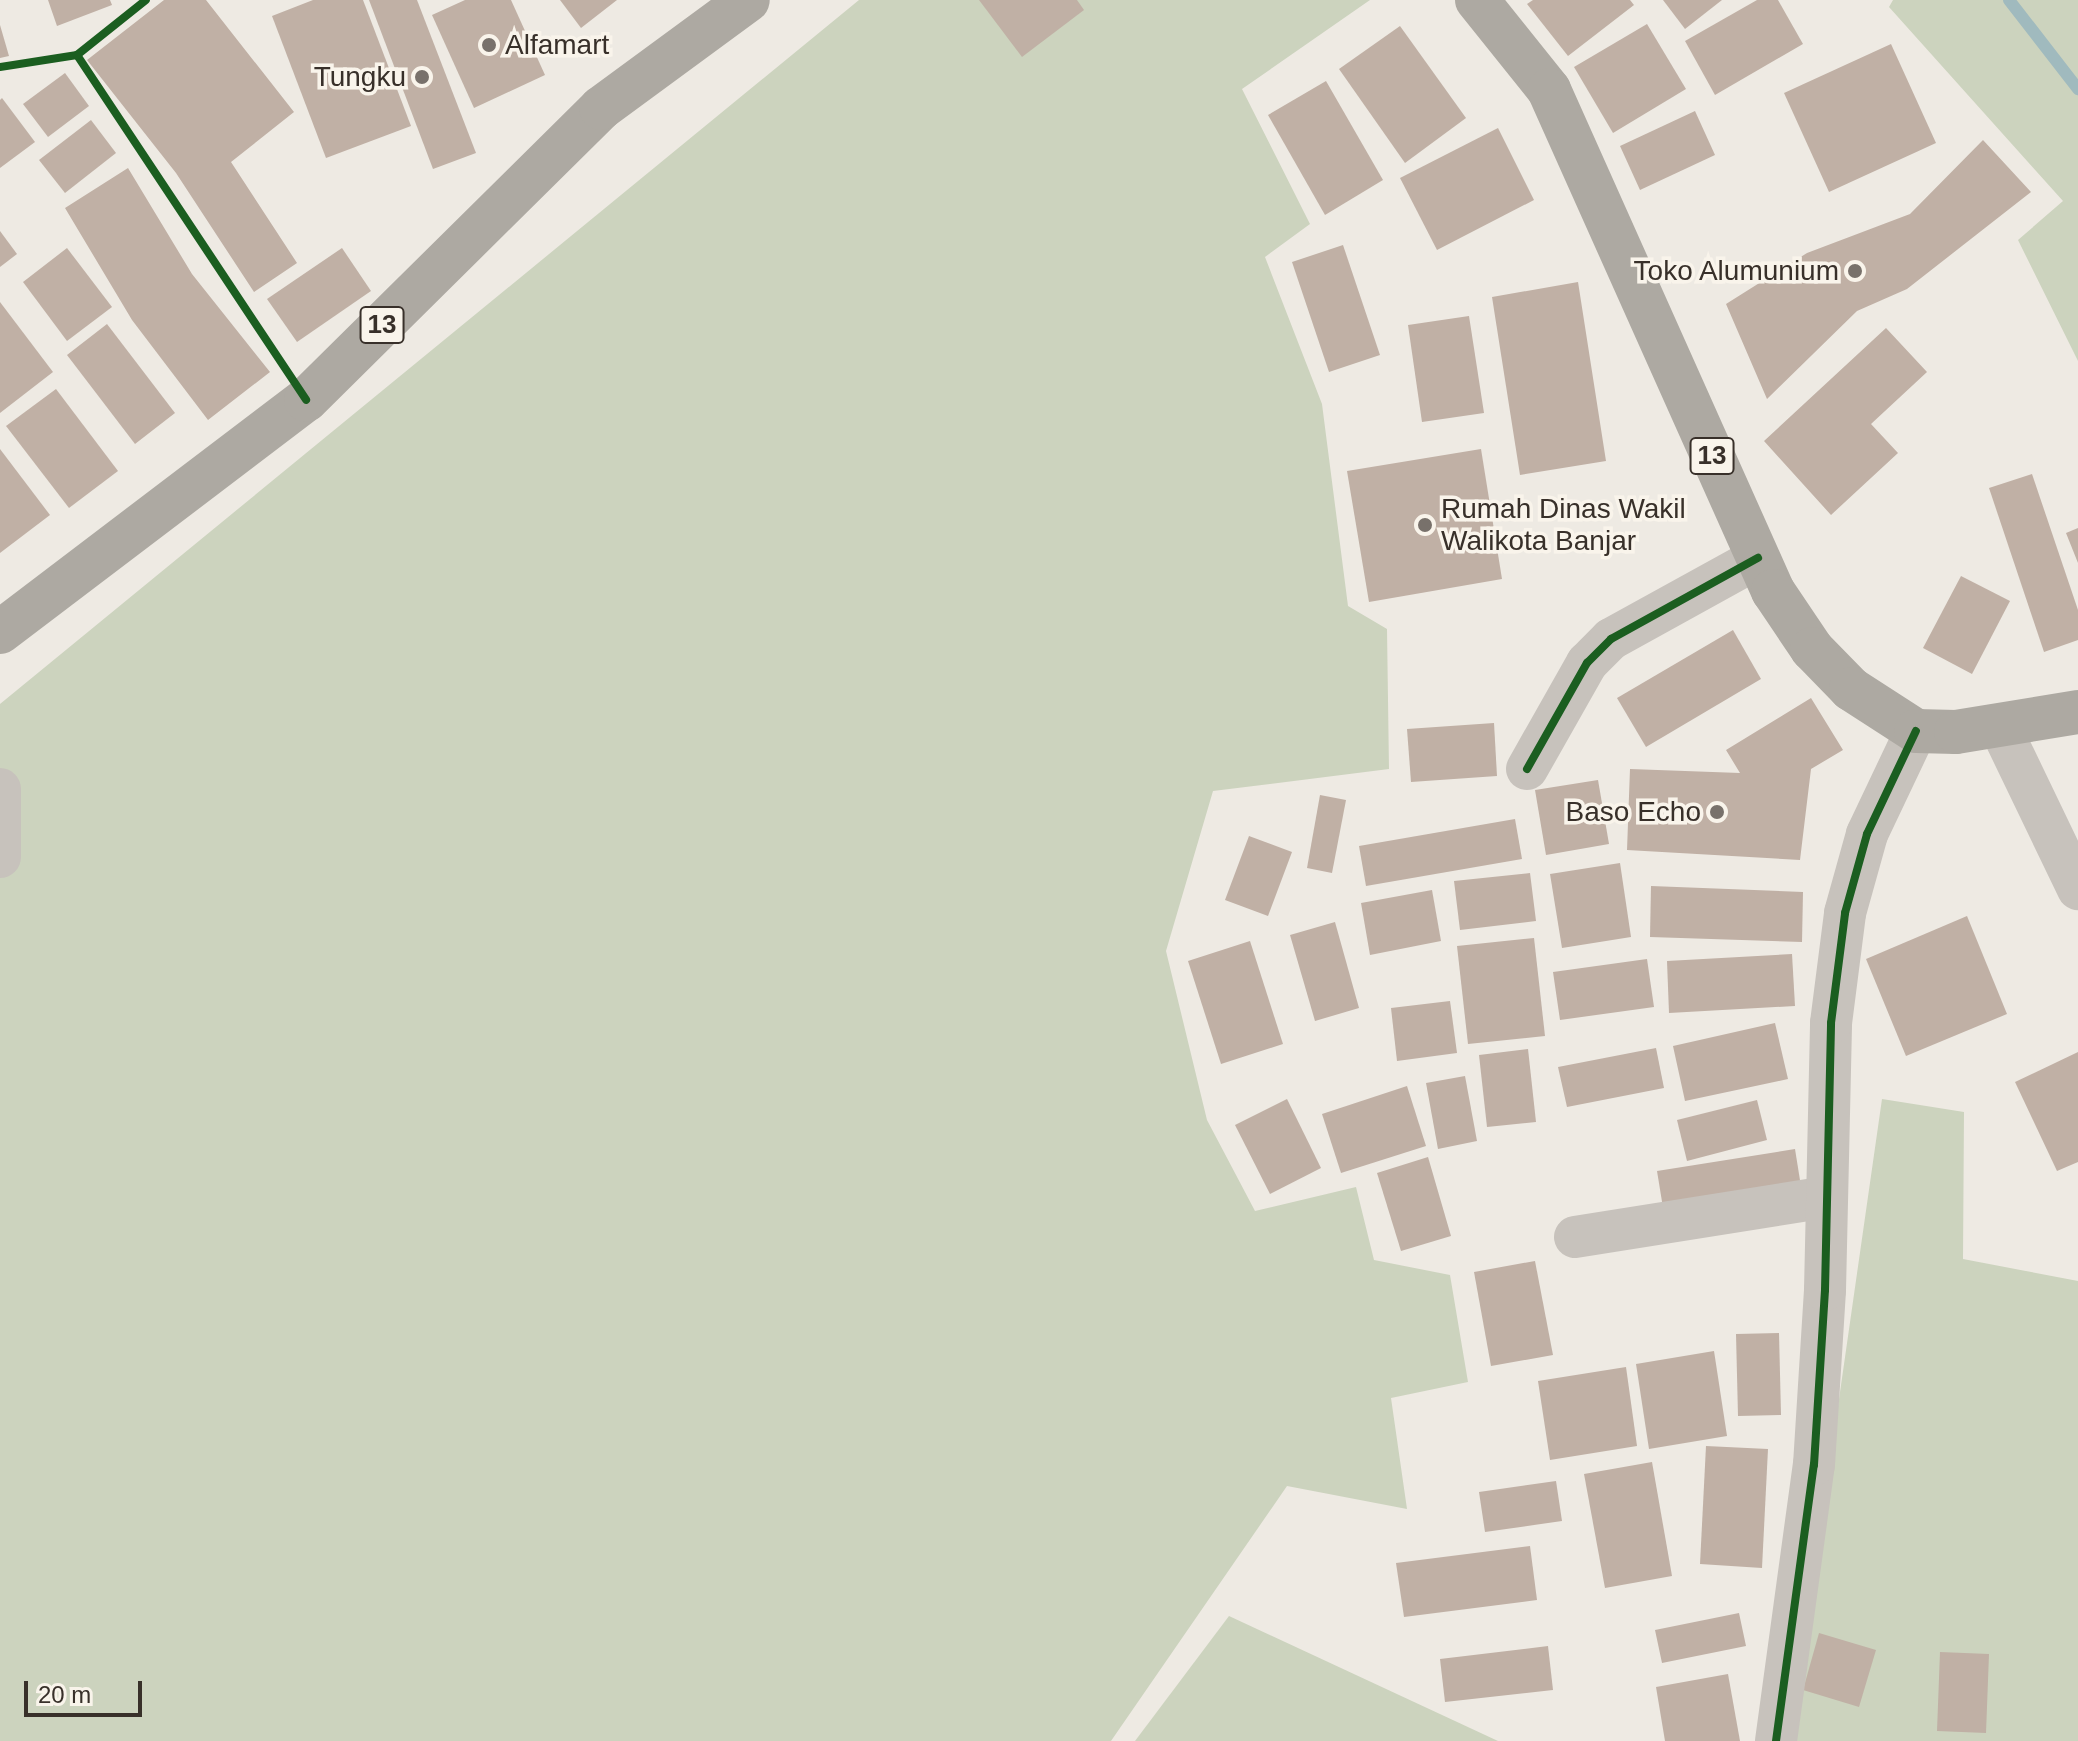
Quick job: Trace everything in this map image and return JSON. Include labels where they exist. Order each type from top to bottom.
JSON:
[{"type":"highway","name":"13","points":[[0,632],[306,400],[601,108],[748,0]]},
{"type":"highway","name":"13","points":[[1477,0],[1549,90],[1758,558],[1812,649],[1851,689],[1916,731]]},
{"type":"highway","points":[[1916,731],[2000,727],[2078,712]]},
{"type":"street","points":[[1527,769],[1587,663],[1611,639],[1758,558]]},
{"type":"street","points":[[2000,727],[2078,889]]},
{"type":"street","points":[[1776,1741],[1814,1465],[1827,1197],[1831,1023],[1845,913],[1867,834],[1916,731]]},
{"type":"street","points":[[0,789],[0,857]]},
{"type":"street","points":[[1575,1237],[1827,1197]]},
{"type":"green space","points":[[859,0],[1370,0],[1242,89],[1310,224],[1265,257],[1322,404],[1348,606],[1387,629],[1389,769],[1213,791],[1166,951],[1207,1120],[1255,1211],[1356,1187],[1374,1260],[1450,1275],[1468,1382],[1391,1398],[1407,1509],[1287,1486],[1111,1741],[0,1741],[0,704]]},
{"type":"green space","points":[[1893,0],[2078,0],[2078,361],[2018,240],[2063,201],[1889,7]]},
{"type":"green space","points":[[1882,1099],[1964,1112],[1963,1259],[2078,1281],[2078,1741],[1790,1741]]},
{"type":"green space","points":[[1229,1616],[1498,1741],[1135,1741]]},
{"type":"building","points":[[48,0],[110,0],[112,5],[57,26]]},
{"type":"building","points":[[164,0],[206,0],[294,112],[231,162],[297,263],[254,292],[176,173],[87,60]]},
{"type":"building","points":[[313,0],[363,0],[411,126],[326,158],[272,16]]},
{"type":"building","name":"Tungku","points":[[369,0],[417,0],[476,153],[433,169]]},
{"type":"building","name":"Alfamart","points":[[465,0],[511,0],[545,75],[474,108],[432,15]]},
{"type":"building","points":[[560,0],[617,0],[581,28]]},
{"type":"building","points":[[979,0],[1077,0],[1084,10],[1022,57]]},
{"type":"building","points":[[1533,0],[1630,0],[1634,5],[1568,56],[1527,4]]},
{"type":"building","points":[[1663,0],[1722,0],[1685,29]]},
{"type":"building","points":[[1757,0],[1778,0],[1803,44],[1715,95],[1685,41]]},
{"type":"building","points":[[1647,24],[1686,89],[1613,133],[1574,67]]},
{"type":"building","points":[[0,25],[9,56],[0,58]]},
{"type":"building","points":[[1400,26],[1466,118],[1405,163],[1339,69]]},
{"type":"building","points":[[1891,44],[1936,143],[1829,192],[1784,93]]},
{"type":"building","points":[[65,73],[89,106],[48,137],[23,104]]},
{"type":"building","points":[[1326,81],[1383,180],[1325,215],[1268,115]]},
{"type":"building","points":[[2,98],[35,142],[0,168],[0,100]]},
{"type":"building","points":[[1695,111],[1715,155],[1640,190],[1620,146]]},
{"type":"building","points":[[91,120],[116,153],[65,193],[39,160]]},
{"type":"building","points":[[1498,128],[1534,200],[1437,250],[1400,178]]},
{"type":"building","name":"Toko Alumunium","points":[[1983,140],[2031,192],[1907,289],[1857,311],[1767,399],[1726,304],[1807,253],[1910,214]]},
{"type":"building","points":[[128,168],[192,274],[270,372],[208,420],[132,320],[65,208]]},
{"type":"building","points":[[0,231],[17,254],[0,267]]},
{"type":"building","points":[[1343,245],[1380,355],[1329,372],[1292,262]]},
{"type":"building","points":[[67,248],[112,307],[67,341],[23,282]]},
{"type":"building","points":[[342,248],[371,291],[297,342],[267,299]]},
{"type":"building","points":[[1578,282],[1606,461],[1520,475],[1492,297]]},
{"type":"building","points":[[0,302],[53,372],[0,413]]},
{"type":"building","points":[[1469,316],[1484,413],[1422,422],[1408,325]]},
{"type":"building","points":[[107,324],[175,413],[135,444],[67,355]]},
{"type":"building","points":[[1886,328],[1927,372],[1871,424],[1898,453],[1831,515],[1764,441]]},
{"type":"building","points":[[56,389],[118,471],[69,508],[6,426]]},
{"type":"building","points":[[0,449],[50,515],[0,553]]},
{"type":"building","name":"Rumah Dinas Wakil Walikota Banjar","points":[[1481,449],[1502,579],[1369,602],[1347,471]]},
{"type":"building","points":[[2032,474],[2078,610],[2078,640],[2044,652],[1989,488]]},
{"type":"building","points":[[2078,528],[2078,563],[2066,533]]},
{"type":"building","points":[[1961,576],[2010,601],[1972,674],[1923,648]]},
{"type":"building","points":[[1733,630],[1761,679],[1646,747],[1617,698]]},
{"type":"building","name":"Baso Echo","points":[[1811,698],[1843,750],[1811,769],[1800,860],[1627,850],[1630,769],[1740,773],[1726,750]]},
{"type":"building","points":[[1494,723],[1497,776],[1411,782],[1407,729]]},
{"type":"building","points":[[1598,780],[1609,844],[1546,855],[1535,790]]},
{"type":"building","points":[[1320,795],[1346,800],[1332,873],[1307,868]]},
{"type":"building","points":[[1515,819],[1522,859],[1366,886],[1359,846]]},
{"type":"building","points":[[1249,836],[1292,852],[1268,916],[1225,900]]},
{"type":"building","points":[[1620,863],[1631,937],[1562,948],[1550,874]]},
{"type":"building","points":[[1530,873],[1536,921],[1460,930],[1454,881]]},
{"type":"building","points":[[1651,886],[1803,892],[1802,942],[1650,937]]},
{"type":"building","points":[[1432,890],[1441,941],[1370,955],[1361,903]]},
{"type":"building","points":[[1967,916],[2007,1014],[1906,1056],[1866,959]]},
{"type":"building","points":[[1335,922],[1359,1008],[1315,1021],[1290,935]]},
{"type":"building","points":[[1534,938],[1545,1036],[1468,1044],[1457,946]]},
{"type":"building","points":[[1250,941],[1283,1044],[1221,1064],[1188,961]]},
{"type":"building","points":[[1792,954],[1795,1006],[1669,1013],[1667,961]]},
{"type":"building","points":[[1647,959],[1654,1007],[1560,1020],[1553,972]]},
{"type":"building","points":[[1450,1001],[1457,1053],[1397,1061],[1391,1008]]},
{"type":"building","points":[[1775,1023],[1788,1079],[1685,1101],[1673,1046]]},
{"type":"building","points":[[1656,1048],[1664,1088],[1567,1107],[1558,1067]]},
{"type":"building","points":[[1528,1049],[1536,1122],[1487,1127],[1479,1055]]},
{"type":"building","points":[[2078,1052],[2078,1162],[2057,1171],[2015,1082]]},
{"type":"building","points":[[1465,1076],[1477,1141],[1438,1149],[1426,1083]]},
{"type":"building","points":[[1407,1086],[1426,1146],[1341,1173],[1322,1114]]},
{"type":"building","points":[[1287,1099],[1321,1168],[1270,1194],[1235,1125]]},
{"type":"building","points":[[1757,1100],[1767,1140],[1687,1161],[1677,1120]]},
{"type":"building","points":[[1795,1149],[1803,1199],[1665,1220],[1657,1171]]},
{"type":"building","points":[[1428,1157],[1451,1236],[1401,1251],[1377,1173]]},
{"type":"building","points":[[1535,1261],[1553,1355],[1491,1366],[1474,1272]]},
{"type":"building","points":[[1779,1333],[1781,1415],[1738,1416],[1736,1334]]},
{"type":"building","points":[[1714,1351],[1727,1436],[1649,1449],[1636,1364]]},
{"type":"building","points":[[1626,1367],[1637,1446],[1550,1460],[1538,1381]]},
{"type":"building","points":[[1706,1446],[1768,1449],[1762,1568],[1700,1564]]},
{"type":"building","points":[[1652,1462],[1672,1576],[1605,1588],[1584,1474]]},
{"type":"building","points":[[1556,1481],[1562,1521],[1485,1532],[1479,1492]]},
{"type":"building","points":[[1530,1546],[1537,1600],[1404,1617],[1396,1563]]},
{"type":"building","points":[[1739,1613],[1746,1646],[1662,1663],[1655,1630]]},
{"type":"building","points":[[1819,1633],[1876,1650],[1859,1707],[1803,1690]]},
{"type":"building","points":[[1548,1646],[1553,1690],[1445,1702],[1440,1659]]},
{"type":"building","points":[[1940,1652],[1989,1654],[1986,1733],[1937,1731]]},
{"type":"building","points":[[1728,1674],[1740,1741],[1665,1741],[1656,1687]]},
{"type":"waterway","points":[[2009,0],[2078,89]]},
{"type":"cycle path","points":[[0,67],[77,55],[146,0]]},
{"type":"cycle path","points":[[77,55],[306,400]]},
{"type":"cycle path","points":[[1527,769],[1587,663],[1611,639],[1758,558]]},
{"type":"cycle path","points":[[1776,1741],[1814,1465],[1825,1290],[1831,1023],[1845,913],[1867,834],[1916,731]]},
{"type":"place","name":"Alfamart","points":[[489,45]]},
{"type":"place","name":"Tungku","points":[[422,77]]},
{"type":"place","name":"Toko Alumunium","points":[[1855,271]]},
{"type":"place","name":"Rumah Dinas Wakil Walikota Banjar","points":[[1425,525]]},
{"type":"place","name":"Baso Echo","points":[[1717,812]]}]
